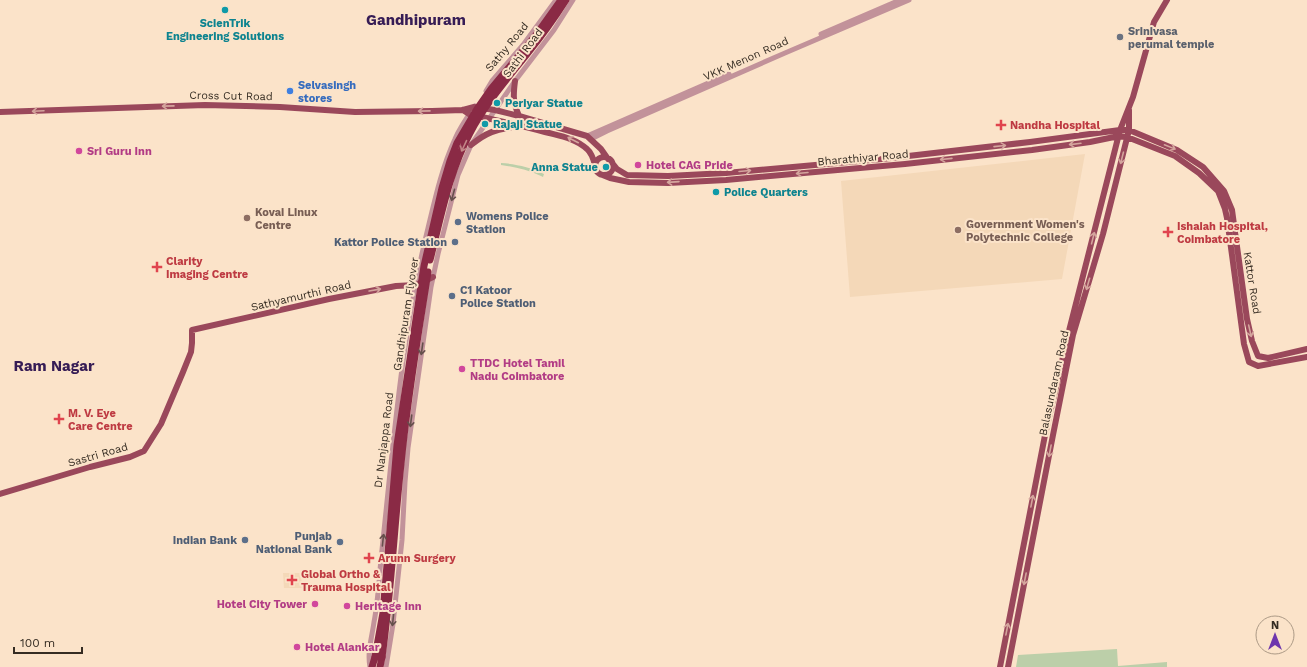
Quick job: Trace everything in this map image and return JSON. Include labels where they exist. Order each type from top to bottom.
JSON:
[{"type":"highway","name":"Gandhipuram Flyover","points":[[380,667],[378,657],[397,445],[424,266],[444,182],[457,143],[477,109],[491,89],[536,35],[560,0]]},
{"type":"highway","name":"Gandhipuram Flyover","points":[[371,667],[378,657],[388,615],[402,451],[422,308],[428,267],[450,182],[474,125],[548,27],[566,0]]},
{"type":"main road","points":[[1129,106],[1154,22],[1167,0]]},
{"type":"main road","points":[[515,80],[513,97],[519,116]]},
{"type":"main road","name":"Cross Cut Road","points":[[0,112],[205,105],[274,107],[355,112],[463,110],[474,107]]},
{"type":"main road","name":"Balasundaram Road","points":[[1000,667],[1048,422],[1069,331],[1120,130],[1129,106]]},
{"type":"main road","name":"Balasundaram Road","points":[[1008,667],[1073,335],[1103,234],[1129,130],[1129,106]]},
{"type":"main road","points":[[474,107],[519,116],[589,138]]},
{"type":"main road","points":[[463,110],[469,114],[521,125],[565,136],[574,140],[588,150],[592,155],[598,171],[604,175],[610,173],[613,167],[610,161],[605,158],[596,162],[598,171]]},
{"type":"main road","points":[[471,145],[483,136],[496,130],[521,125]]},
{"type":"main road","name":"Bharathiyar Road","points":[[589,138],[601,149],[617,169],[627,175],[668,176],[726,173],[898,157],[1120,130]]},
{"type":"main road","name":"Kattor Road","points":[[1120,130],[1129,130],[1177,150],[1203,167],[1224,191],[1232,210],[1247,318],[1252,341],[1258,356],[1268,358],[1307,349]]},
{"type":"main road","name":"Bharathiyar Road","points":[[598,171],[610,178],[628,182],[668,183],[726,180],[883,166],[1024,151],[1090,142],[1119,136],[1127,137]]},
{"type":"main road","name":"Kattor Road","points":[[1127,137],[1175,156],[1199,173],[1218,192],[1227,218],[1244,344],[1249,362],[1258,366],[1307,357]]},
{"type":"main road","name":"Sathyamurthi Road","points":[[192,330],[329,299],[396,286],[416,284],[433,277]]},
{"type":"main road","name":"Sastri Road","points":[[0,494],[90,467],[130,457],[144,450],[161,424],[191,352],[192,330]]},
{"type":"street","name":"Sathy Road","points":[[474,107],[492,81],[524,44],[556,0]]},
{"type":"street","name":"Sathi Road","points":[[489,119],[515,80],[554,30],[573,0]]},
{"type":"street","name":"VKK Menon Road","points":[[589,138],[900,0]]},
{"type":"street","name":"VKK Menon Road","points":[[589,138],[909,0]]},
{"type":"street","name":"Dr Nanjappa Road","points":[[371,667],[368,658],[375,621],[388,480],[416,284],[422,252],[441,178],[455,139],[474,107]]},
{"type":"street","points":[[386,667],[393,624],[402,540],[408,448],[433,277],[458,174],[471,145],[489,119]]},
{"type":"shaded area","name":"Government Women's Polytechnic College","points":[[1085,154],[1062,279],[850,297],[841,181]]},
{"type":"shaded area","name":"Global Ortho & Trauma Hospital","points":[[283,573],[301,573],[302,588],[284,588]]},
{"type":"green space","points":[[501,163],[523,166],[544,174],[543,177],[526,170],[501,165]]},
{"type":"green space","points":[[1117,649],[1118,666],[1167,662],[1167,667],[1016,667],[1018,655]]},
{"type":"place","name":"ScienTrik Engineering Solutions","points":[[225,10]]},
{"type":"place","name":"Srinivasa perumal temple","points":[[1120,37]]},
{"type":"place","name":"Selvasingh stores","points":[[290,91]]},
{"type":"place","name":"Periyar Statue","points":[[497,103]]},
{"type":"place","name":"Rajaji Statue","points":[[485,124]]},
{"type":"place","name":"Nandha Hospital","points":[[1001,125]]},
{"type":"place","name":"Sri Guru Inn","points":[[79,151]]},
{"type":"place","name":"Hotel CAG Pride","points":[[638,165]]},
{"type":"place","name":"Anna Statue","points":[[606,167]]},
{"type":"place","name":"Police Quarters","points":[[716,192]]},
{"type":"place","name":"Kovai Linux Centre","points":[[247,218]]},
{"type":"place","name":"Womens Police Station","points":[[458,222]]},
{"type":"place","name":"Government Women's Polytechnic College","points":[[958,230]]},
{"type":"place","name":"Ishaiah Hospital, Coimbatore","points":[[1168,232]]},
{"type":"place","name":"Kattor Police Station","points":[[455,242]]},
{"type":"place","name":"Clarity Imaging Centre","points":[[157,267]]},
{"type":"place","name":"C1 Katoor Police Station","points":[[452,296]]},
{"type":"place","name":"TTDC Hotel Tamil Nadu Coimbatore","points":[[462,369]]},
{"type":"place","name":"M. V. Eye Care Centre","points":[[59,419]]},
{"type":"place","name":"Indian Bank","points":[[245,540]]},
{"type":"place","name":"Punjab National Bank","points":[[340,542]]},
{"type":"place","name":"Arunn Surgery","points":[[369,558]]},
{"type":"place","name":"Global Ortho & Trauma Hospital","points":[[292,580]]},
{"type":"place","name":"Hotel City Tower","points":[[315,604]]},
{"type":"place","name":"Heritage Inn","points":[[347,606]]},
{"type":"place","name":"Hotel Alankar","points":[[297,647]]},
{"type":"district","name":"Gandhipuram","points":[[416,20]]},
{"type":"district","name":"Ram Nagar","points":[[54,366]]}]
